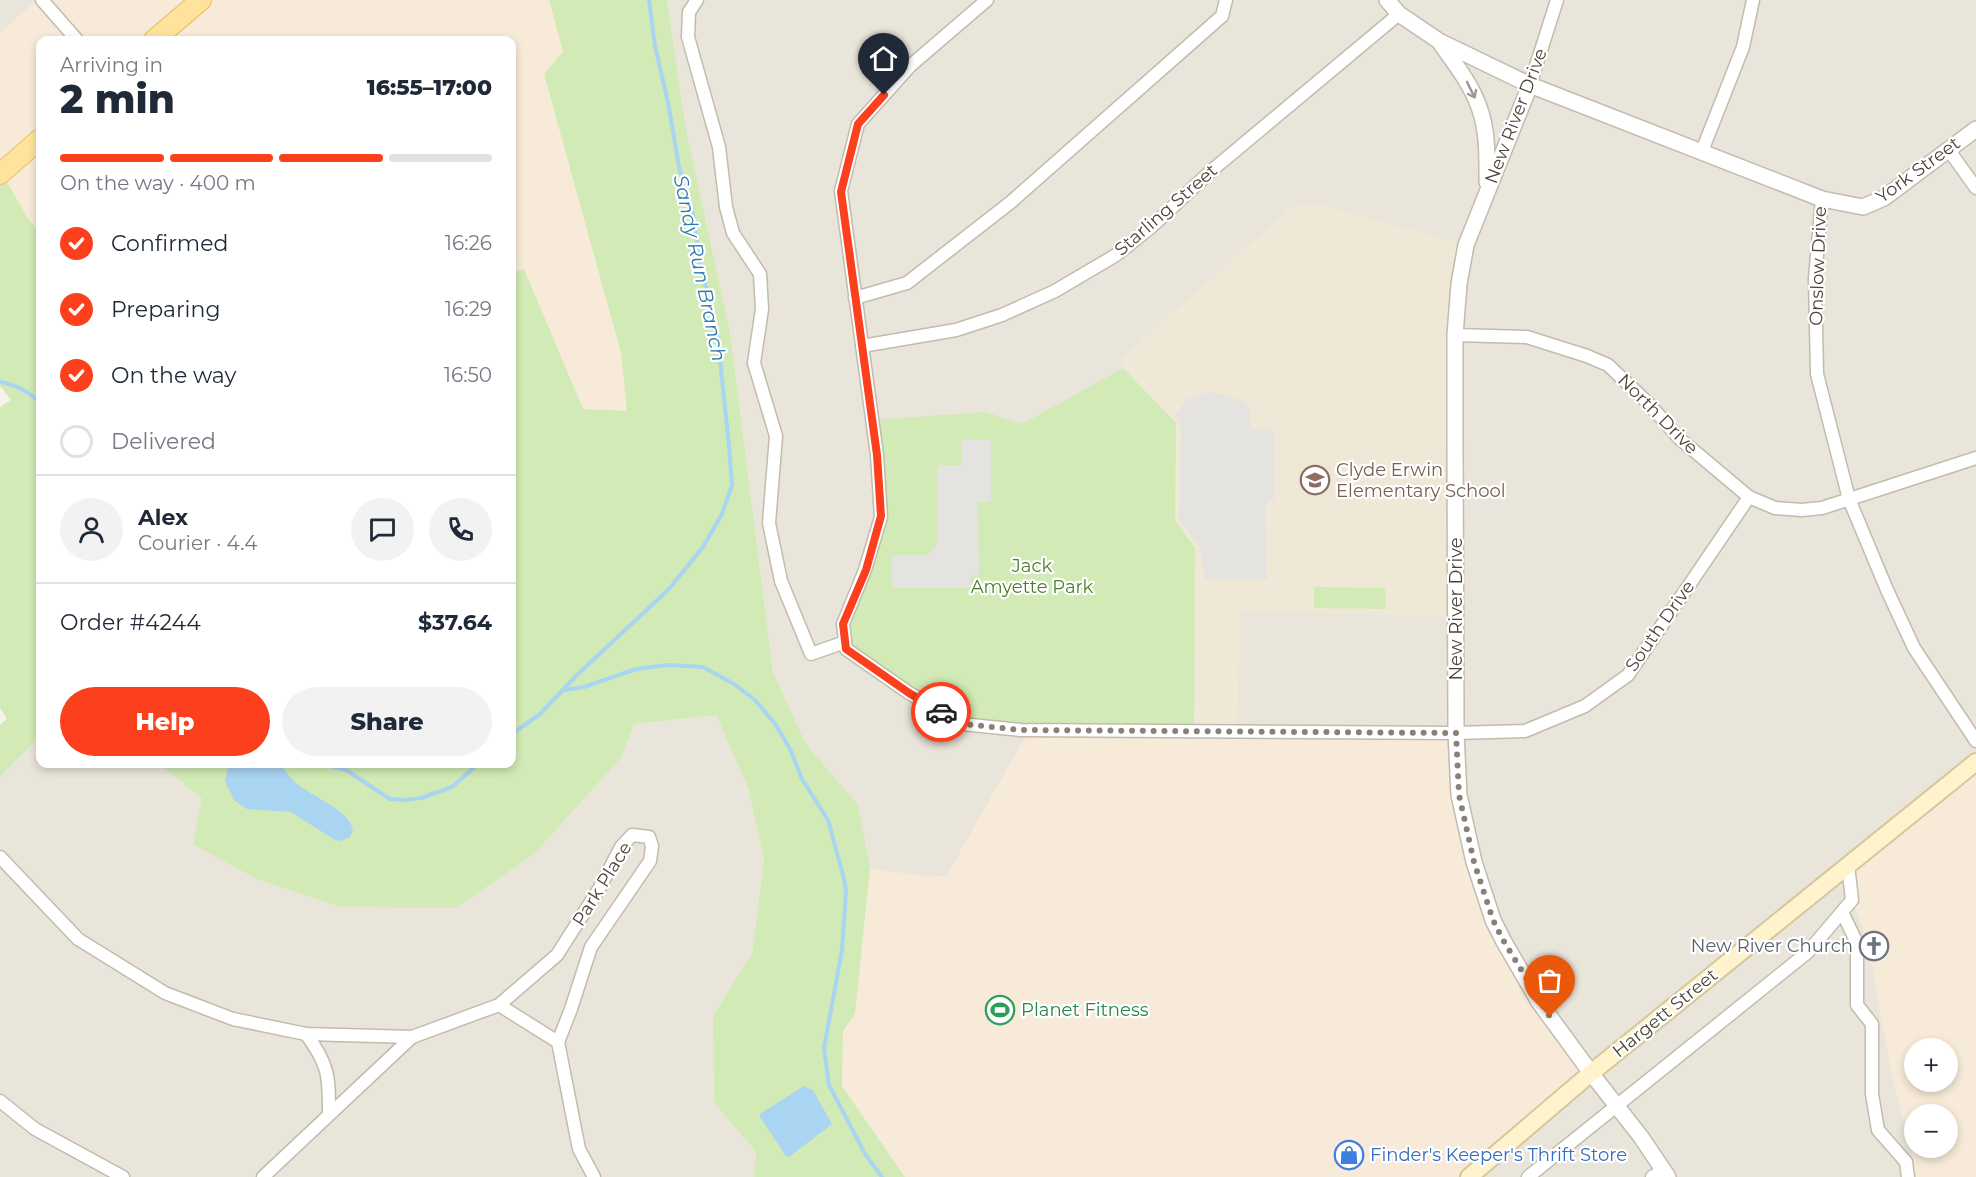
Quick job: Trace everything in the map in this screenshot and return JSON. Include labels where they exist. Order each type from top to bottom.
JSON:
[{"type":"main road","points":[[159,36],[201,0]]},
{"type":"main road","points":[[0,174],[36,142]]},
{"type":"main road","name":"Hargett Street","points":[[1469,1177],[1591,1073],[1976,762]]},
{"type":"street","points":[[42,0],[74,36]]},
{"type":"street","points":[[697,0],[689,12],[688,37],[719,147],[726,207],[733,233],[760,274],[762,309],[754,363],[776,436],[769,524],[782,581],[811,654],[846,645],[843,624],[866,570],[881,516],[877,455],[841,192],[858,124],[910,66],[987,0]]},
{"type":"street","points":[[855,298],[907,283],[1011,202],[1222,16],[1226,0]]},
{"type":"street","name":"Onslow Drive","points":[[1387,0],[1399,14],[1439,41],[1530,85],[1822,199],[1815,278],[1817,374],[1849,499],[1914,648],[1976,741]]},
{"type":"street","name":"New River Drive","points":[[1557,0],[1530,85],[1466,245],[1459,284],[1455,335],[1456,733],[1459,795],[1474,862],[1493,920],[1503,940],[1538,1000],[1616,1105],[1661,1175]]},
{"type":"street","points":[[1702,152],[1743,47],[1753,0]]},
{"type":"street","name":"Starling Street","points":[[862,346],[956,330],[1002,315],[1055,291],[1116,255],[1150,228],[1211,171],[1399,14]]},
{"type":"street","points":[[1439,41],[1464,77],[1480,108],[1487,146],[1487,191]]},
{"type":"street","name":"York Street","points":[[1822,199],[1863,207],[1884,198],[1976,129]]},
{"type":"street","points":[[1948,148],[1976,188]]},
{"type":"street","name":"North Drive","points":[[1455,335],[1527,337],[1608,365],[1648,403],[1680,439],[1749,496],[1775,508],[1802,510],[1822,508],[1849,499]]},
{"type":"street","points":[[1849,499],[1976,458]]},
{"type":"street","name":"South Drive","points":[[846,645],[909,693],[963,724],[1021,730],[1456,733],[1525,731],[1585,706],[1628,675],[1749,496]]},
{"type":"street","name":"Park Place","points":[[499,1005],[556,955],[599,889],[621,847],[632,835],[649,837],[652,846],[650,861],[591,947],[558,1042]]},
{"type":"street","points":[[2,864],[78,939],[165,993],[233,1019],[306,1034],[412,1037],[499,1005],[558,1042],[579,1149],[594,1177]]},
{"type":"street","points":[[1528,1177],[1808,952],[1852,900],[1848,866]]},
{"type":"street","points":[[1842,912],[1857,943],[1857,1005],[1872,1024],[1872,1094],[1878,1130],[1906,1162],[1908,1177]]},
{"type":"street","points":[[306,1034],[321,1054],[328,1075],[329,1114]]},
{"type":"street","points":[[262,1177],[412,1037]]},
{"type":"street","points":[[0,1101],[35,1129],[123,1177]]},
{"type":"shaded area","points":[[0,0],[37,0],[0,33]]},
{"type":"shaded area","points":[[37,0],[549,0],[563,52],[544,74],[621,353],[628,411],[516,557],[516,36],[36,36],[36,228],[27,217],[2,173],[0,174],[0,33]]},
{"type":"shaded area","points":[[667,0],[1976,0],[1976,1177],[905,1177],[857,805],[806,744],[773,672],[730,332],[686,129]]},
{"type":"shaded area","name":"Clyde Erwin Elementary School","points":[[1318,204],[1466,245],[1459,284],[1456,616],[1240,611],[1237,731],[1194,731],[1195,548],[1175,521],[1176,423],[1123,368],[1121,359],[1293,206]]},
{"type":"shaded area","points":[[1207,392],[1227,395],[1250,406],[1251,429],[1274,429],[1274,499],[1265,505],[1267,579],[1204,579],[1201,548],[1179,520],[1181,433],[1175,414],[1188,399]]},
{"type":"shaded area","points":[[961,440],[991,440],[991,501],[978,502],[979,575],[971,575],[970,588],[892,588],[892,555],[928,555],[937,543],[937,465],[961,465]]},
{"type":"shaded area","points":[[716,715],[748,788],[764,860],[752,953],[713,1016],[714,1103],[756,1152],[754,1177],[0,1177],[0,777],[36,741],[36,768],[164,768],[202,799],[456,908],[533,855],[621,758],[634,724]]},
{"type":"shaded area","points":[[1029,730],[1456,733],[1459,795],[1493,920],[1591,1073],[1469,1177],[905,1177],[842,1086],[843,1031],[855,1014],[870,868],[928,877],[947,875]]},
{"type":"shaded area","points":[[1976,762],[1976,1177],[1916,1177],[1912,1158],[1958,1158],[1958,1104],[1904,1104],[1904,1123],[1891,1072],[1868,943],[1852,900],[1848,865]]},
{"type":"green space","points":[[549,0],[667,0],[686,129],[730,332],[773,672],[806,744],[858,805],[870,868],[855,1014],[843,1031],[842,1086],[905,1177],[754,1177],[756,1152],[714,1103],[713,1016],[752,953],[764,860],[748,788],[716,715],[634,724],[621,758],[533,855],[456,908],[341,907],[255,878],[193,844],[202,799],[164,768],[516,768],[516,272],[524,269],[583,409],[627,411],[621,353],[544,74],[563,52]]},
{"type":"green space","points":[[2,173],[27,217],[36,228],[36,741],[0,777],[0,725],[7,719],[0,708],[0,407],[11,400],[0,386],[0,174]]},
{"type":"green space","name":"Jack Amyette Park","points":[[1123,368],[1176,423],[1175,521],[1195,548],[1194,731],[962,724],[846,649],[843,624],[881,517],[872,420],[985,412],[1022,424]]},
{"type":"green space","points":[[1314,587],[1385,588],[1386,609],[1314,608]]},
{"type":"water","points":[[228,768],[284,768],[297,784],[341,813],[349,821],[353,830],[350,837],[340,841],[291,812],[247,809],[234,800],[225,781]]},
{"type":"water","points":[[804,1086],[813,1090],[832,1124],[789,1157],[786,1156],[760,1114]]},
{"type":"waterway","name":"Sandy Run Branch","points":[[516,731],[540,714],[577,675],[669,589],[703,547],[722,514],[732,485],[718,340],[699,259],[694,218],[679,167],[668,102],[655,46],[649,0]]},
{"type":"waterway","points":[[0,382],[22,389],[36,399]]},
{"type":"waterway","points":[[564,690],[584,687],[636,669],[668,665],[703,667],[734,684],[755,700],[776,725],[791,751],[802,779],[828,820],[844,879],[846,891],[842,950],[824,1048],[829,1085],[865,1154],[882,1177]]},
{"type":"waterway","points":[[339,768],[346,770],[390,799],[405,800],[421,798],[452,787],[473,768]]},
{"type":"way so far","points":[[941,712],[963,724],[1021,730],[1456,733],[1459,795],[1474,862],[1493,920],[1550,1017]]},
{"type":"place","name":"Clyde Erwin Elementary School","points":[[1315,480]]},
{"type":"place","name":"New River Church","points":[[1874,946]]},
{"type":"place","name":"Planet Fitness","points":[[1000,1010]]},
{"type":"place","name":"Finder's Keeper's Thrift Store","points":[[1349,1155]]},
{"type":"route","points":[[884,95],[858,124],[841,192],[877,455],[881,516],[866,570],[843,624],[846,649],[909,693],[941,712]]}]
